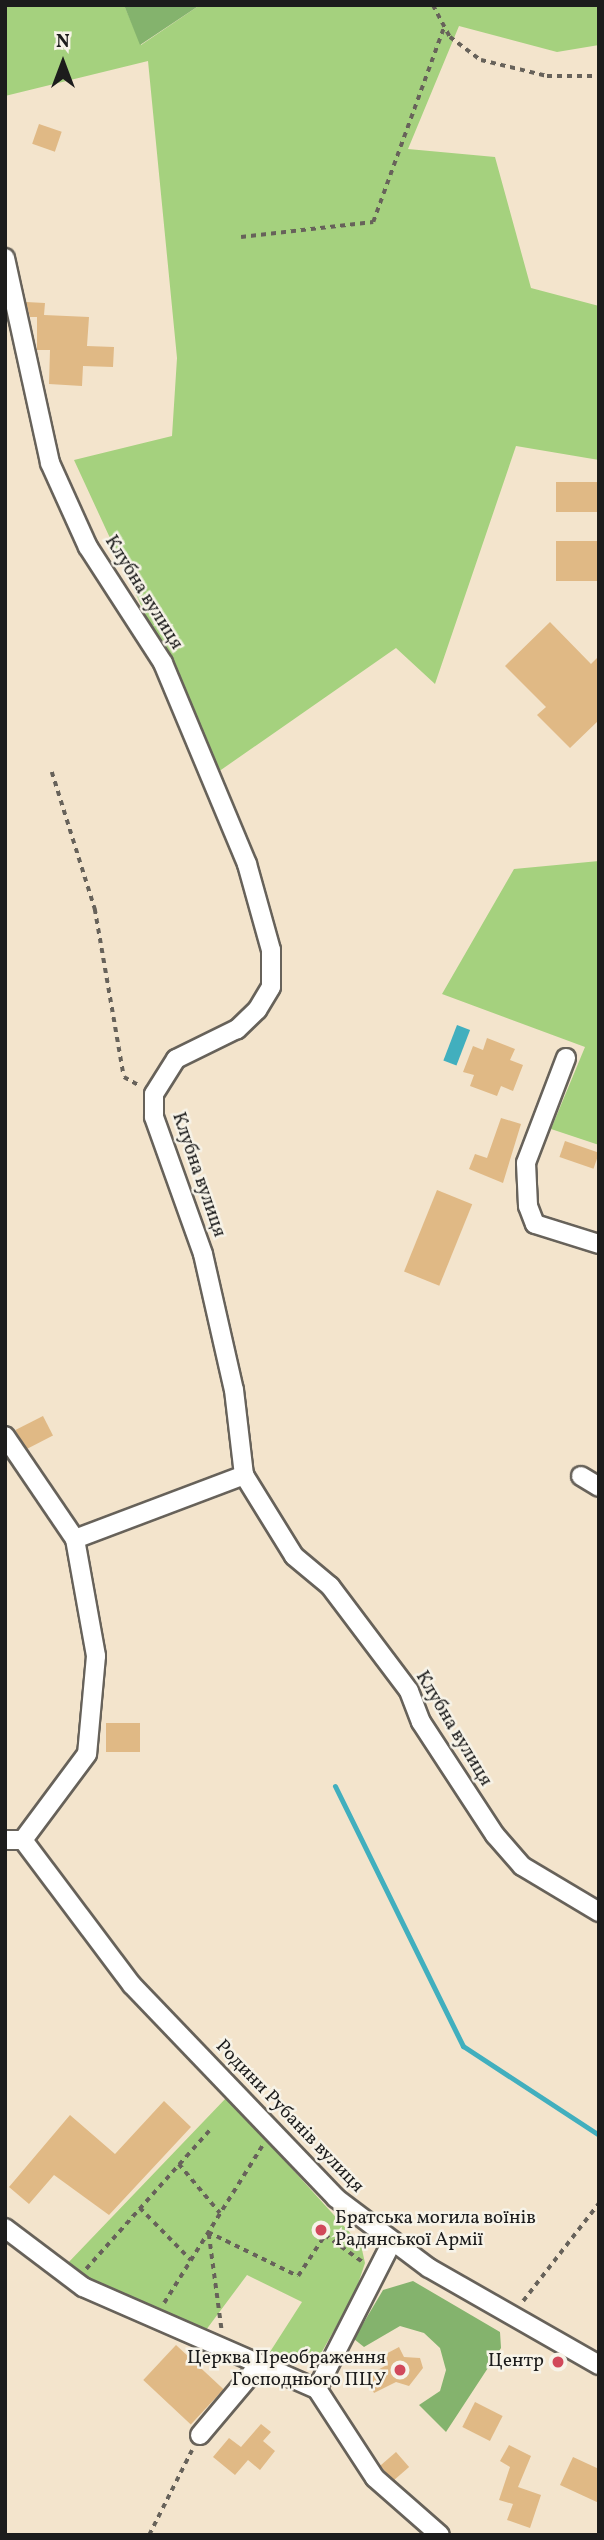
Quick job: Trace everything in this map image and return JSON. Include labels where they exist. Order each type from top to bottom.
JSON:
[{"type":"street","name":"Клубна вулиця","points":[[5,258],[50,463],[88,547],[163,663],[247,864],[271,950],[271,986],[257,1010],[237,1030],[176,1059],[153,1094],[154,1118],[184,1186],[215,1304],[244,1475],[294,1556],[330,1586],[409,1691],[421,1722],[495,1835],[522,1866],[599,1912]]},
{"type":"street","points":[[566,1058],[526,1163],[528,1206],[535,1224],[599,1244]]},
{"type":"street","points":[[5,1436],[75,1539],[96,1656],[87,1754],[14,1840]]},
{"type":"street","points":[[75,1539],[244,1475]]},
{"type":"street","points":[[582,1476],[599,1487]]},
{"type":"street","name":"Родини Рубанів вулиця","points":[[14,1840],[132,1985],[336,2198],[393,2242],[599,2365]]},
{"type":"street","points":[[5,2228],[75,2281],[317,2389],[375,2478],[440,2535]]},
{"type":"street","points":[[317,2389],[393,2242]]},
{"type":"street","points":[[200,2435],[259,2365]]},
{"type":"path","points":[[433,5],[444,27],[481,60],[511,70],[599,76]]},
{"type":"path","points":[[241,237],[373,222],[444,27]]},
{"type":"path","points":[[52,772],[94,909],[124,1077],[153,1094]]},
{"type":"path","points":[[75,2281],[210,2130]]},
{"type":"path","points":[[156,2317],[271,2131]]},
{"type":"path","points":[[179,2164],[220,2213]]},
{"type":"path","points":[[512,2315],[599,2203]]},
{"type":"path","points":[[140,2208],[191,2260]]},
{"type":"path","points":[[208,2232],[298,2276],[325,2235],[355,2257]]},
{"type":"path","points":[[208,2232],[225,2347]]},
{"type":"path","points":[[149,2535],[200,2435]]},
{"type":"green space","points":[[5,5],[124,5],[141,45],[200,5],[599,5],[599,45],[557,52],[459,26],[408,149],[495,157],[531,288],[599,306],[599,460],[516,446],[435,684],[396,648],[218,772],[74,460],[172,436],[177,358],[148,61],[5,96]]},
{"type":"green space","points":[[124,5],[200,5],[140,45]]},
{"type":"green space","points":[[599,861],[599,1145],[551,1129],[585,1047],[442,994],[514,869]]},
{"type":"green space","points":[[227,2097],[361,2245],[365,2263],[355,2293],[319,2357],[305,2364],[282,2364],[268,2355],[302,2302],[247,2275],[206,2330],[88,2282],[66,2265]]},
{"type":"green space","points":[[413,2281],[500,2332],[501,2348],[446,2432],[419,2405],[440,2391],[446,2370],[440,2348],[424,2333],[400,2326],[364,2347],[354,2339],[383,2290]]},
{"type":"water","points":[[457,1025],[470,1030],[456,1065],[443,1060]]},
{"type":"building","points":[[39,124],[62,132],[55,152],[32,144]]},
{"type":"building","points":[[26,302],[45,303],[44,315],[89,317],[87,346],[114,347],[113,367],[83,366],[82,386],[49,384],[50,350],[37,350],[37,317],[30,317]]},
{"type":"building","points":[[556,482],[599,482],[599,512],[556,512]]},
{"type":"building","points":[[556,541],[599,541],[599,581],[556,581]]},
{"type":"building","points":[[550,622],[591,664],[599,656],[599,720],[570,748],[537,715],[546,707],[505,666]]},
{"type":"building","points":[[487,1038],[515,1049],[510,1060],[523,1065],[513,1091],[501,1086],[497,1096],[470,1086],[474,1075],[463,1072],[473,1046],[483,1050]]},
{"type":"building","points":[[501,1118],[521,1124],[503,1183],[469,1169],[475,1154],[487,1158]]},
{"type":"building","points":[[565,1141],[599,1153],[594,1169],[559,1157]]},
{"type":"building","points":[[437,1190],[472,1204],[439,1286],[404,1272]]},
{"type":"building","points":[[43,1416],[53,1436],[25,1450],[15,1430]]},
{"type":"building","points":[[106,1723],[140,1723],[140,1752],[106,1752]]},
{"type":"building","points":[[164,2101],[191,2127],[109,2215],[54,2175],[29,2204],[9,2187],[70,2115],[115,2154]]},
{"type":"building","points":[[176,2345],[224,2389],[191,2424],[143,2380]]},
{"type":"building","name":"Церква Преображення Господнього ПЦУ","points":[[399,2347],[404,2357],[420,2358],[423,2368],[409,2386],[396,2382],[374,2393],[366,2376],[387,2365],[382,2356]]},
{"type":"building","points":[[475,2402],[503,2416],[490,2441],[462,2427]]},
{"type":"building","points":[[261,2424],[271,2432],[263,2441],[275,2451],[260,2470],[248,2460],[235,2475],[213,2457],[229,2438],[241,2447]]},
{"type":"building","points":[[509,2445],[531,2456],[518,2487],[541,2495],[530,2528],[507,2520],[513,2504],[499,2500],[510,2467],[500,2461]]},
{"type":"building","points":[[396,2452],[409,2467],[393,2481],[380,2466]]},
{"type":"building","points":[[573,2457],[599,2469],[599,2503],[560,2485]]},
{"type":"waterway","points":[[335,1786],[463,2046],[599,2135]]},
{"type":"place","name":"Братська могила воїнів Радянської Армії","points":[[321,2230]]},
{"type":"place","name":"Центр","points":[[558,2362]]},
{"type":"place","name":"Церква Преображення Господнього ПЦУ","points":[[400,2370]]}]
